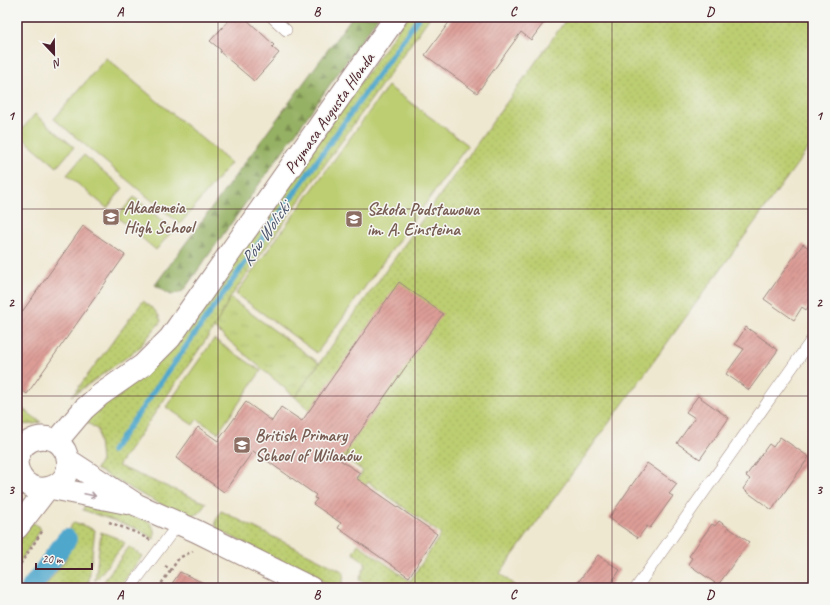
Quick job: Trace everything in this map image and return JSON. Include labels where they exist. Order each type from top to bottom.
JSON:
[{"type":"street","name":"Prymasa Augusta Hlonda","points":[[56,441],[84,409],[100,395],[143,365],[170,338],[396,17]]},
{"type":"street","points":[[17,528],[49,488],[59,483],[65,476],[68,468],[66,452],[62,446],[49,438],[41,437],[34,439],[19,461],[24,482],[39,489],[49,488],[138,505]]},
{"type":"street","points":[[68,460],[138,505],[196,531],[311,588]]},
{"type":"lane","points":[[272,17],[286,30]]},
{"type":"lane","points":[[636,588],[813,338]]},
{"type":"lane","points":[[130,588],[179,523]]},
{"type":"path","points":[[102,519],[152,541],[157,553],[171,570]]},
{"type":"path","points":[[17,569],[45,527]]},
{"type":"path","points":[[158,588],[183,555],[199,550]]},
{"type":"green space","points":[[352,17],[378,17],[183,291],[171,295],[155,285]]},
{"type":"green space","points":[[407,17],[430,17],[230,298],[214,328],[118,466],[206,503],[202,509],[197,514],[193,515],[174,510],[96,469],[101,461],[98,430],[85,421],[244,246]]},
{"type":"green space","points":[[568,17],[813,17],[813,142],[500,573],[517,588],[369,588],[371,586],[359,580],[366,563],[353,553],[358,544],[410,581],[441,534],[368,482],[357,497],[350,491],[363,471],[326,444],[335,431],[295,397]]},
{"type":"green space","points":[[106,58],[231,163],[180,224],[54,119]]},
{"type":"green space","points":[[388,86],[468,145],[317,353],[236,294]]},
{"type":"green space","points":[[35,114],[74,147],[57,167],[18,134]]},
{"type":"green space","points":[[84,155],[123,188],[107,208],[67,175]]},
{"type":"green space","points":[[134,197],[173,230],[156,250],[117,217]]},
{"type":"green space","points":[[230,298],[319,363],[295,397],[214,328]]},
{"type":"green space","points":[[143,301],[156,312],[161,321],[138,349],[72,396]]},
{"type":"green space","points":[[214,339],[261,371],[218,433],[197,419],[193,425],[166,407]]},
{"type":"green space","points":[[17,405],[41,422],[35,424],[17,423]]},
{"type":"green space","points":[[86,501],[148,521],[154,529],[154,539],[138,529],[83,510]]},
{"type":"green space","points":[[221,511],[344,572],[342,588],[337,588],[218,530],[215,522]]},
{"type":"green space","points":[[74,522],[95,530],[88,588],[44,588],[66,559],[72,537],[66,533]]},
{"type":"green space","points":[[34,523],[41,529],[17,566],[17,545],[31,524]]},
{"type":"green space","points":[[101,532],[117,538],[125,543],[95,581]]},
{"type":"green space","points":[[129,547],[142,556],[119,588],[99,588]]},
{"type":"building","points":[[232,17],[244,17],[274,45],[272,47],[279,53],[254,81],[220,52],[221,50],[210,41]]},
{"type":"building","points":[[453,17],[548,17],[531,40],[521,32],[477,93],[425,55]]},
{"type":"building","points":[[83,226],[125,255],[27,394],[17,387],[17,319]]},
{"type":"building","points":[[803,244],[813,251],[813,299],[806,310],[802,307],[794,320],[764,299]]},
{"type":"building","points":[[399,282],[443,314],[340,460],[360,473],[356,478],[437,534],[409,577],[338,528],[341,523],[313,504],[317,499],[314,498],[316,495],[253,451],[224,492],[176,458],[198,427],[218,441],[246,402],[272,421],[281,407],[302,421]]},
{"type":"building","points":[[746,327],[778,350],[749,390],[726,374],[744,349],[735,344]]},
{"type":"building","points":[[698,396],[729,418],[700,459],[677,443],[695,418],[686,412]]},
{"type":"building","points":[[780,437],[809,457],[772,510],[743,489],[750,479],[746,476],[769,444],[773,447]]},
{"type":"building","points":[[647,463],[677,484],[669,494],[673,496],[650,528],[647,526],[638,538],[609,518]]},
{"type":"building","points":[[719,521],[749,542],[718,585],[688,564],[692,558],[689,556],[712,524],[715,526]]},
{"type":"building","points":[[598,555],[620,570],[608,588],[574,588]]},
{"type":"building","points":[[180,572],[214,588],[169,588]]},
{"type":"waterway","name":"Rów Wolicki","points":[[112,451],[419,17]]},
{"type":"waterway","name":"Rów Wolicki","points":[[31,588],[67,539]]},
{"type":"place","name":"Akademeia High School","points":[[111,217]]},
{"type":"place","name":"Szkoła Podstawowa im. A. Einsteina","points":[[354,219]]},
{"type":"place","name":"British Primary School of Wilanów","points":[[242,445]]}]
